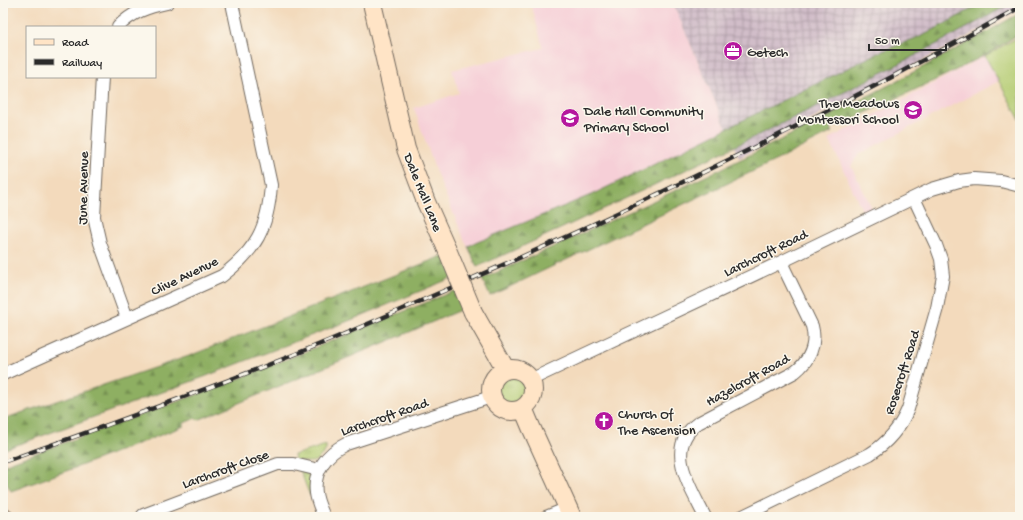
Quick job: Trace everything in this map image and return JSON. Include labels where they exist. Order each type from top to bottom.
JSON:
[{"type":"street","points":[[119,26],[132,15],[145,8],[167,3]]},
{"type":"street","name":"Clive Avenue","points":[[3,374],[222,276],[238,264],[249,251],[259,235],[266,219],[271,185],[232,3]]},
{"type":"street","name":"Dale Hall Lane","points":[[372,3],[406,148],[426,202],[473,312],[506,370]]},
{"type":"street","name":"June Avenue","points":[[102,78],[94,217],[100,243],[128,318]]},
{"type":"street","name":"Larchcroft Road","points":[[530,380],[939,186],[967,180],[988,180],[1020,186]]},
{"type":"street","name":"Rosecroft Road","points":[[741,517],[860,460],[888,440],[902,422],[908,409],[938,308],[943,276],[941,259],[936,245],[914,198]]},
{"type":"street","name":"Hazelcroft Road","points":[[705,517],[682,467],[681,451],[686,436],[698,423],[795,372],[808,358],[812,348],[814,337],[812,326],[781,262]]},
{"type":"street","points":[[506,370],[517,370],[527,376],[530,380],[532,392],[528,404],[523,408],[511,412],[504,410],[494,403],[490,390],[495,378],[506,370]]},
{"type":"street","name":"Larchcroft Road","points":[[324,517],[316,493],[316,482],[319,470],[328,456],[334,451],[346,444],[491,397]]},
{"type":"street","points":[[523,408],[570,512],[546,517]]},
{"type":"street","name":"Larchcroft Close","points":[[142,513],[278,464],[294,464],[319,470]]},
{"type":"shaded area","name":"Dale Hall Community Primary School","points":[[531,3],[673,3],[726,128],[583,205],[470,253],[436,172],[414,108],[459,93],[452,70],[543,48]]},
{"type":"shaded area","points":[[673,3],[1020,3],[1020,9],[739,158]]},
{"type":"shaded area","name":"The Meadows Montessori School","points":[[985,56],[999,81],[859,154],[851,166],[872,208],[863,212],[829,139]]},
{"type":"green space","points":[[983,3],[1011,3],[819,105],[649,188],[477,267],[468,246],[591,195],[878,53],[926,34]]},
{"type":"green space","points":[[1020,13],[1020,33],[989,53],[838,126],[837,125],[830,128],[832,132],[781,158],[490,296],[482,279],[619,217],[754,153],[889,85]]},
{"type":"green space","points":[[1020,36],[1020,120],[985,56]]},
{"type":"green space","points":[[445,255],[454,277],[351,320],[204,377],[3,450],[3,419],[189,356]]},
{"type":"green space","points":[[459,289],[467,307],[405,334],[198,420],[196,418],[184,423],[184,426],[80,466],[11,491],[8,485],[4,475],[3,465],[226,384]]},
{"type":"green space","points":[[508,374],[514,374],[524,381],[527,390],[526,396],[520,403],[514,406],[508,406],[498,399],[495,393],[495,387],[502,377]]},
{"type":"green space","points":[[326,445],[326,450],[316,461],[310,462],[295,460],[294,455]]},
{"type":"green space","points":[[300,470],[306,471],[311,479],[310,496]]},
{"type":"railway","points":[[3,462],[279,361],[369,324],[519,258],[646,200],[835,107],[1020,7]]},
{"type":"place","name":"Getech","points":[[733,51]]},
{"type":"place","name":"The Meadows Montessori School","points":[[913,110]]},
{"type":"place","name":"Dale Hall Community Primary School","points":[[570,118]]},
{"type":"place","name":"Church Of The Ascension","points":[[604,421]]}]
